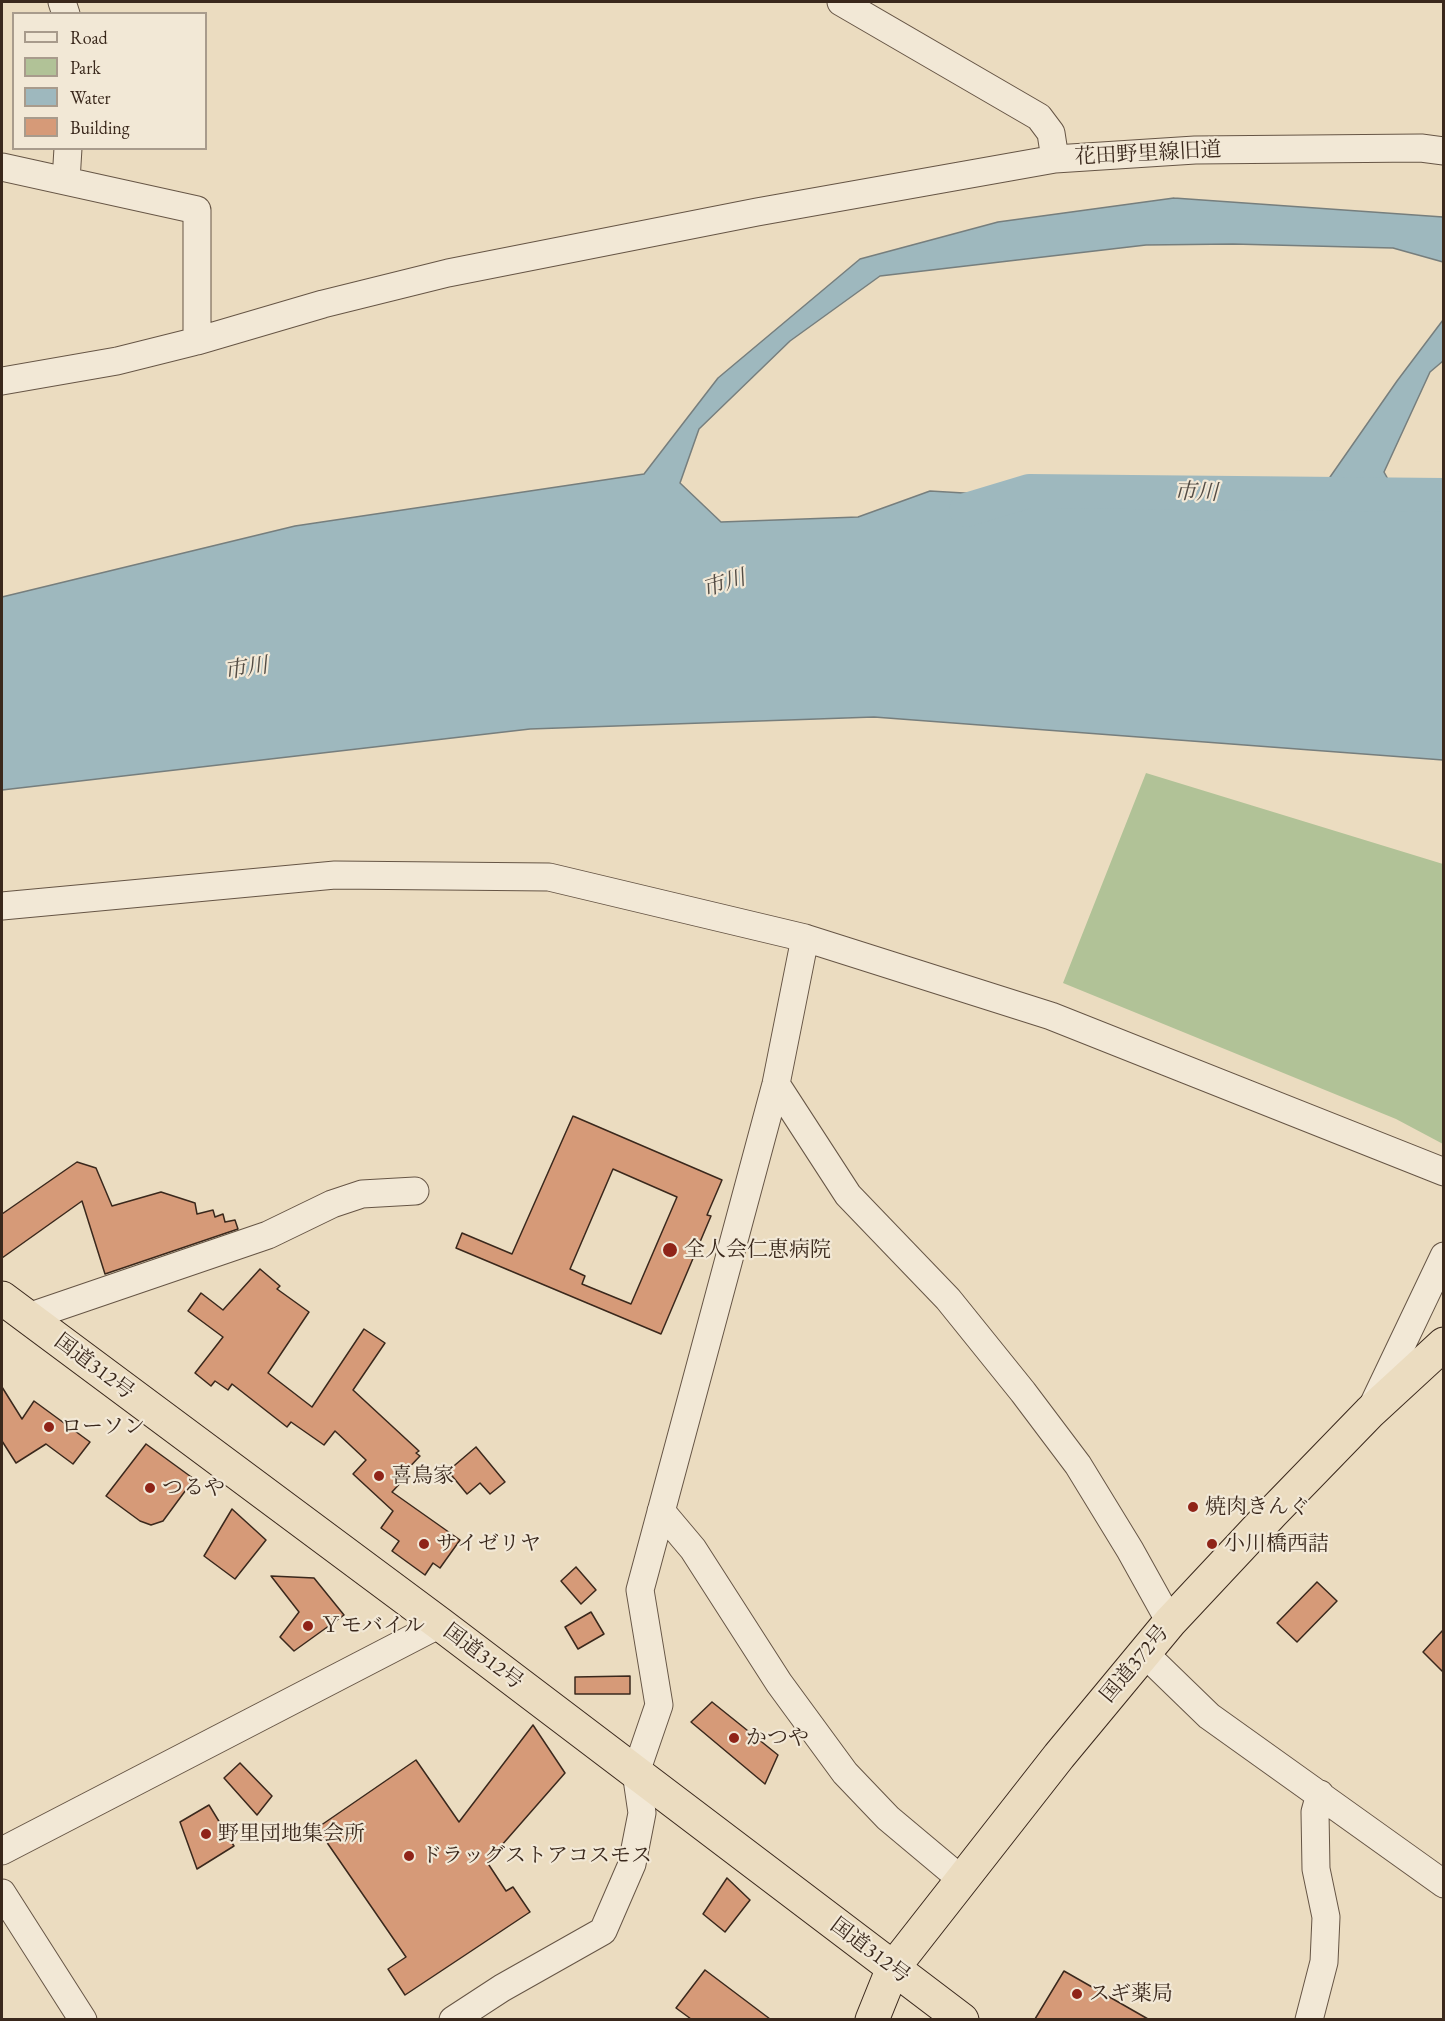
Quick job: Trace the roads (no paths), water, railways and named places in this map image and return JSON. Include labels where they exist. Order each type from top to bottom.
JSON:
[{"type":"highway","name":"国道312号","points":[[10,1306],[440,1624],[962,2019]]},
{"type":"highway","name":"国道372号","points":[[872,2019],[893,1968],[1170,1622],[1370,1412],[1443,1344]]},
{"type":"street","name":"花田野里線旧道","points":[[843,2],[1039,117],[1051,133],[1055,159],[1195,150],[1421,148],[1443,151]]},
{"type":"street","points":[[66,181],[68,150]]},
{"type":"street","points":[[2,381],[117,361],[197,341],[323,304],[448,273],[757,212],[1055,159]]},
{"type":"street","points":[[2,167],[197,210],[197,341]]},
{"type":"street","points":[[2,906],[335,874],[549,877],[805,938],[1051,1016],[1443,1172]]},
{"type":"street","points":[[453,2019],[502,1988],[603,1931],[632,1864],[642,1813],[636,1772],[659,1705],[640,1590],[776,1084],[805,938]]},
{"type":"street","points":[[776,1084],[848,1195],[948,1299],[1071,1456],[1130,1550],[1170,1622]]},
{"type":"street","points":[[10,1306],[268,1235],[332,1204],[362,1194],[415,1191]]},
{"type":"street","points":[[1370,1412],[1443,1256]]},
{"type":"street","points":[[661,1511],[693,1549],[779,1683],[845,1773],[888,1818],[962,1880]]},
{"type":"street","points":[[2,1851],[440,1624]]},
{"type":"street","points":[[1144,1653],[1209,1716],[1443,1884]]},
{"type":"street","points":[[1309,2019],[1324,1962],[1326,1917],[1316,1869],[1315,1812],[1320,1794]]},
{"type":"street","points":[[2,1893],[83,2019]]},
{"type":"water","points":[[1174,198],[1443,217],[1443,262],[1393,248],[1233,244],[1146,245],[880,276],[790,341],[699,429],[680,483],[721,522],[858,517],[930,491],[1216,505],[1314,500],[1397,381],[1443,320],[1443,361],[1430,372],[1384,472],[1400,501],[1443,508],[1443,760],[874,717],[530,729],[2,790],[2,597],[295,526],[644,474],[718,378],[860,259],[998,222]]},
{"type":"waterway","name":"市川","points":[[966,510],[1029,491],[1444,495]]},
{"type":"place","name":"全人会仁恵病院","points":[[670,1250]]},
{"type":"place","name":"ローソン","points":[[49,1427]]},
{"type":"place","name":"喜鳥家","points":[[379,1476]]},
{"type":"place","name":"つるや","points":[[150,1488]]},
{"type":"place","name":"焼肉きんぐ","points":[[1193,1507]]},
{"type":"place","name":"サイゼリヤ","points":[[424,1544]]},
{"type":"place","name":"小川橋西詰","points":[[1212,1544]]},
{"type":"place","name":"Ｙモバイル","points":[[308,1626]]},
{"type":"place","name":"かつや","points":[[734,1738]]},
{"type":"place","name":"野里団地集会所","points":[[206,1834]]},
{"type":"place","name":"ドラッグストアコスモス","points":[[409,1856]]},
{"type":"place","name":"スギ薬局","points":[[1077,1994]]}]
